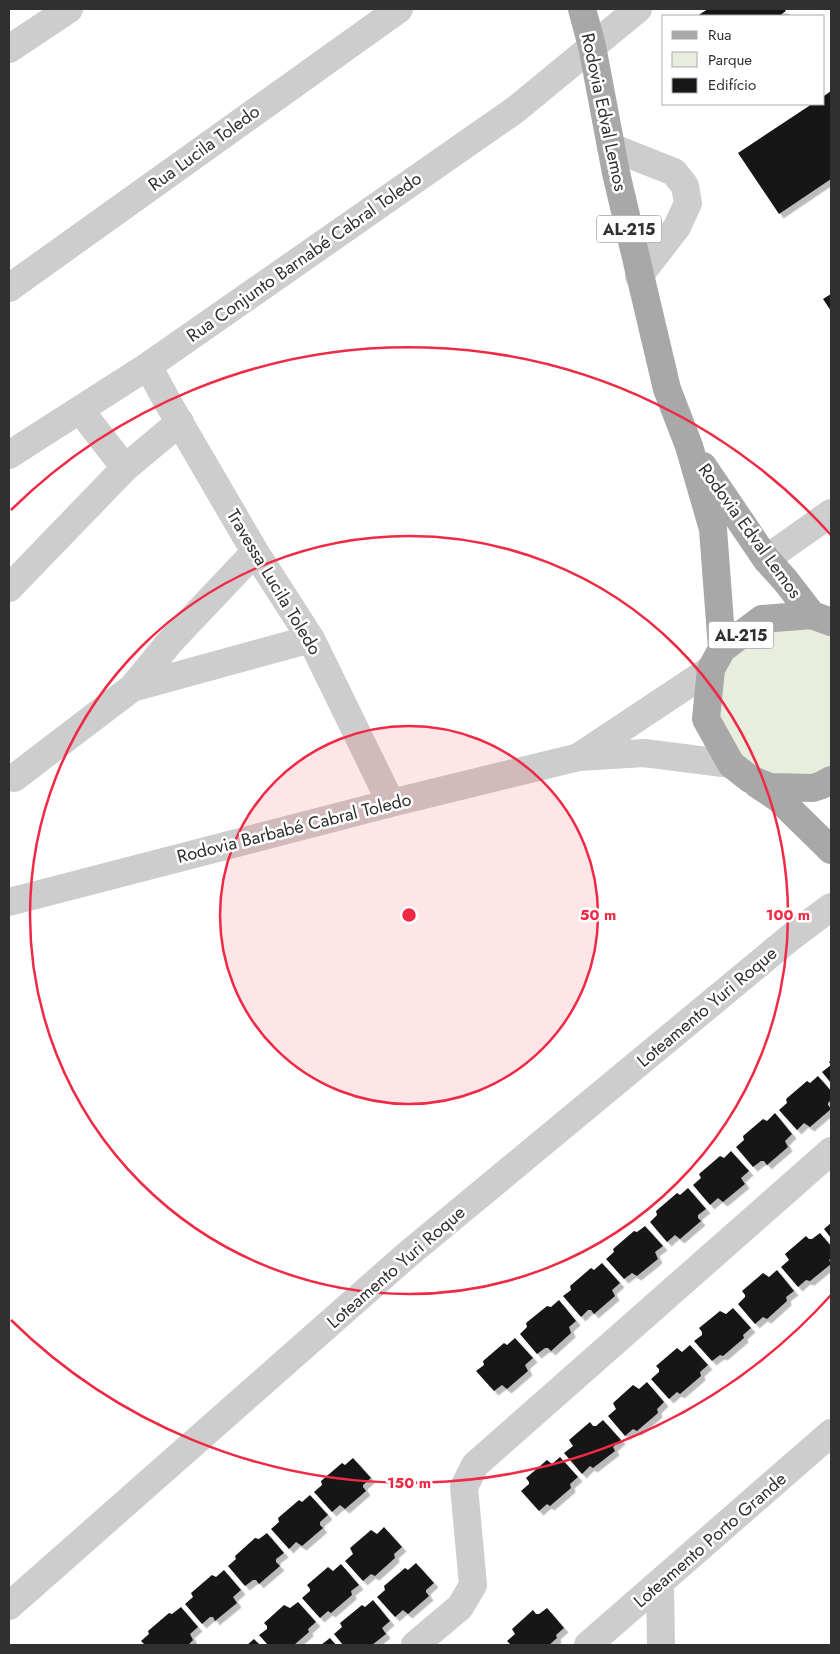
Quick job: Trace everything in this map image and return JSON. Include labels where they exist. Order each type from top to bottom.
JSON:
[{"type":"main road","name":"Rodovia Edval Lemos","points":[[582,9],[592,46],[611,147],[639,276],[667,390],[689,446],[713,529],[716,659]]},
{"type":"main road","name":"Rodovia Edval Lemos","points":[[689,446],[766,559],[822,619]]},
{"type":"main road","name":"AL-215","points":[[740,772],[706,719],[716,659],[762,618],[822,619]]},
{"type":"main road","points":[[740,772],[770,787],[824,785],[815,815],[831,850]]},
{"type":"main road","points":[[740,772],[778,798],[831,850]]},
{"type":"street","points":[[9,49],[68,9]]},
{"type":"street","name":"Rua Lucila Toledo","points":[[9,288],[399,9]]},
{"type":"street","name":"Rua Conjunto Barnabé Cabral Toledo","points":[[9,455],[148,366],[515,110],[638,9]]},
{"type":"street","points":[[611,147],[674,172],[685,186],[688,203],[677,227],[639,276]]},
{"type":"street","name":"Travessa Lucila Toledo","points":[[148,366],[255,552],[311,640],[391,803]]},
{"type":"street","points":[[80,410],[125,468]]},
{"type":"street","points":[[9,588],[125,468],[180,422]]},
{"type":"street","points":[[766,559],[831,513]]},
{"type":"street","points":[[14,778],[132,688],[169,643],[255,552]]},
{"type":"street","points":[[132,688],[311,640]]},
{"type":"street","name":"Rodovia Barbabé Cabral Toledo","points":[[579,757],[716,659]]},
{"type":"street","name":"Rodovia Barbabé Cabral Toledo","points":[[9,902],[391,803],[579,757],[644,753],[740,772]]},
{"type":"street","name":"Loteamento Yuri Roque","points":[[9,1606],[407,1255],[791,937],[831,907]]},
{"type":"street","points":[[415,1645],[460,1607],[473,1585],[464,1487],[475,1465],[831,1151]]},
{"type":"street","name":"Loteamento Porto Grande","points":[[588,1645],[831,1433]]},
{"type":"street","points":[[660,1584],[661,1645]]},
{"type":"green space","points":[[782,622],[831,631],[831,772],[806,781],[752,770],[718,727],[719,672],[734,649]]},
{"type":"building","points":[[708,9],[784,9],[786,11],[780,15],[699,15]]},
{"type":"building","points":[[831,91],[831,179],[779,214],[738,153],[810,105],[825,105],[825,95]]},
{"type":"building","points":[[831,294],[831,311],[823,299]]},
{"type":"building","points":[[831,1065],[831,1083],[822,1072]]},
{"type":"building","points":[[818,1076],[831,1091],[831,1100],[828,1105],[831,1109],[810,1127],[804,1123],[797,1130],[779,1110],[787,1103],[786,1099],[807,1081],[810,1083]]},
{"type":"building","points":[[775,1113],[792,1134],[785,1141],[788,1147],[767,1165],[764,1161],[761,1161],[753,1167],[736,1147],[744,1140],[743,1136],[763,1119],[767,1121]]},
{"type":"building","points":[[731,1151],[749,1171],[741,1178],[745,1184],[723,1202],[718,1198],[710,1205],[693,1185],[701,1178],[699,1174],[720,1156],[724,1158]]},
{"type":"building","points":[[688,1188],[706,1209],[698,1215],[701,1221],[680,1239],[675,1235],[667,1242],[650,1222],[657,1215],[656,1211],[677,1193],[680,1195]]},
{"type":"building","points":[[831,1223],[831,1238],[824,1229]]},
{"type":"building","points":[[645,1226],[663,1246],[655,1252],[658,1259],[637,1276],[632,1273],[624,1279],[606,1259],[614,1252],[613,1249],[634,1231],[637,1232]]},
{"type":"building","points":[[820,1233],[831,1246],[831,1258],[829,1260],[831,1264],[810,1281],[806,1280],[798,1287],[781,1267],[789,1260],[785,1254],[806,1236],[812,1239]]},
{"type":"building","points":[[602,1263],[620,1283],[612,1290],[615,1296],[594,1314],[591,1310],[588,1310],[581,1317],[563,1296],[571,1290],[570,1286],[591,1268],[594,1270]]},
{"type":"building","points":[[777,1270],[794,1291],[786,1297],[787,1301],[767,1319],[763,1317],[755,1324],[738,1304],[745,1297],[742,1291],[763,1273],[769,1277]]},
{"type":"building","points":[[559,1300],[576,1321],[569,1327],[571,1333],[551,1351],[545,1348],[537,1354],[520,1334],[527,1327],[526,1323],[547,1306],[551,1307]]},
{"type":"building","points":[[733,1308],[751,1328],[743,1335],[744,1338],[723,1356],[720,1355],[712,1361],[694,1341],[702,1335],[699,1328],[720,1311],[726,1314]]},
{"type":"building","points":[[515,1338],[533,1358],[525,1365],[528,1371],[507,1389],[502,1385],[494,1391],[476,1371],[484,1365],[483,1361],[504,1343],[507,1345]]},
{"type":"building","points":[[690,1345],[708,1365],[700,1372],[701,1376],[680,1394],[677,1392],[669,1399],[651,1379],[659,1372],[656,1366],[677,1348],[682,1352]]},
{"type":"building","points":[[647,1382],[664,1402],[657,1409],[658,1413],[637,1431],[633,1429],[625,1436],[608,1416],[616,1409],[613,1403],[633,1385],[639,1389]]},
{"type":"building","points":[[603,1420],[621,1440],[613,1447],[615,1451],[593,1468],[590,1466],[582,1474],[564,1453],[573,1446],[569,1440],[590,1422],[593,1426],[596,1426]]},
{"type":"building","points":[[560,1457],[578,1477],[570,1484],[571,1488],[550,1506],[547,1504],[539,1511],[521,1491],[529,1484],[526,1478],[547,1460],[552,1464]]},
{"type":"building","points":[[353,1458],[371,1478],[363,1485],[366,1491],[345,1509],[340,1505],[332,1512],[314,1492],[322,1485],[321,1481],[342,1463],[345,1465]]},
{"type":"building","points":[[310,1495],[328,1515],[320,1522],[323,1528],[302,1546],[296,1542],[289,1549],[271,1529],[279,1522],[278,1518],[299,1500],[302,1502]]},
{"type":"building","points":[[384,1527],[402,1547],[394,1554],[395,1558],[375,1576],[371,1574],[363,1581],[345,1561],[353,1554],[350,1548],[371,1530],[377,1534]]},
{"type":"building","points":[[267,1533],[284,1553],[276,1559],[280,1566],[259,1584],[256,1580],[253,1580],[245,1586],[228,1566],[236,1559],[235,1556],[255,1538],[259,1539]]},
{"type":"building","points":[[416,1563],[434,1583],[426,1590],[429,1596],[408,1614],[403,1610],[395,1617],[377,1597],[385,1590],[384,1586],[405,1568],[408,1570]]},
{"type":"building","points":[[341,1564],[359,1585],[351,1591],[352,1595],[331,1613],[328,1611],[320,1618],[302,1598],[310,1591],[307,1585],[328,1567],[333,1571]]},
{"type":"building","points":[[224,1570],[241,1590],[233,1597],[237,1603],[215,1621],[213,1617],[210,1617],[202,1624],[185,1604],[193,1597],[191,1593],[212,1575],[216,1577]]},
{"type":"building","points":[[373,1600],[390,1621],[382,1628],[386,1634],[372,1645],[343,1645],[334,1634],[342,1627],[340,1623],[362,1605],[365,1607]]},
{"type":"building","points":[[298,1602],[316,1622],[308,1629],[309,1632],[294,1645],[268,1645],[259,1635],[267,1629],[264,1623],[284,1605],[290,1608]]},
{"type":"building","points":[[181,1607],[198,1627],[190,1634],[193,1640],[188,1645],[145,1645],[141,1641],[149,1634],[148,1631],[169,1613],[172,1614]]},
{"type":"building","points":[[547,1608],[564,1628],[549,1645],[511,1645],[507,1641],[515,1634],[512,1629],[533,1610],[536,1614],[539,1614]]},
{"type":"building","points":[[330,1638],[336,1645],[321,1645]]},
{"type":"building","points":[[254,1639],[260,1645],[247,1645]]}]
